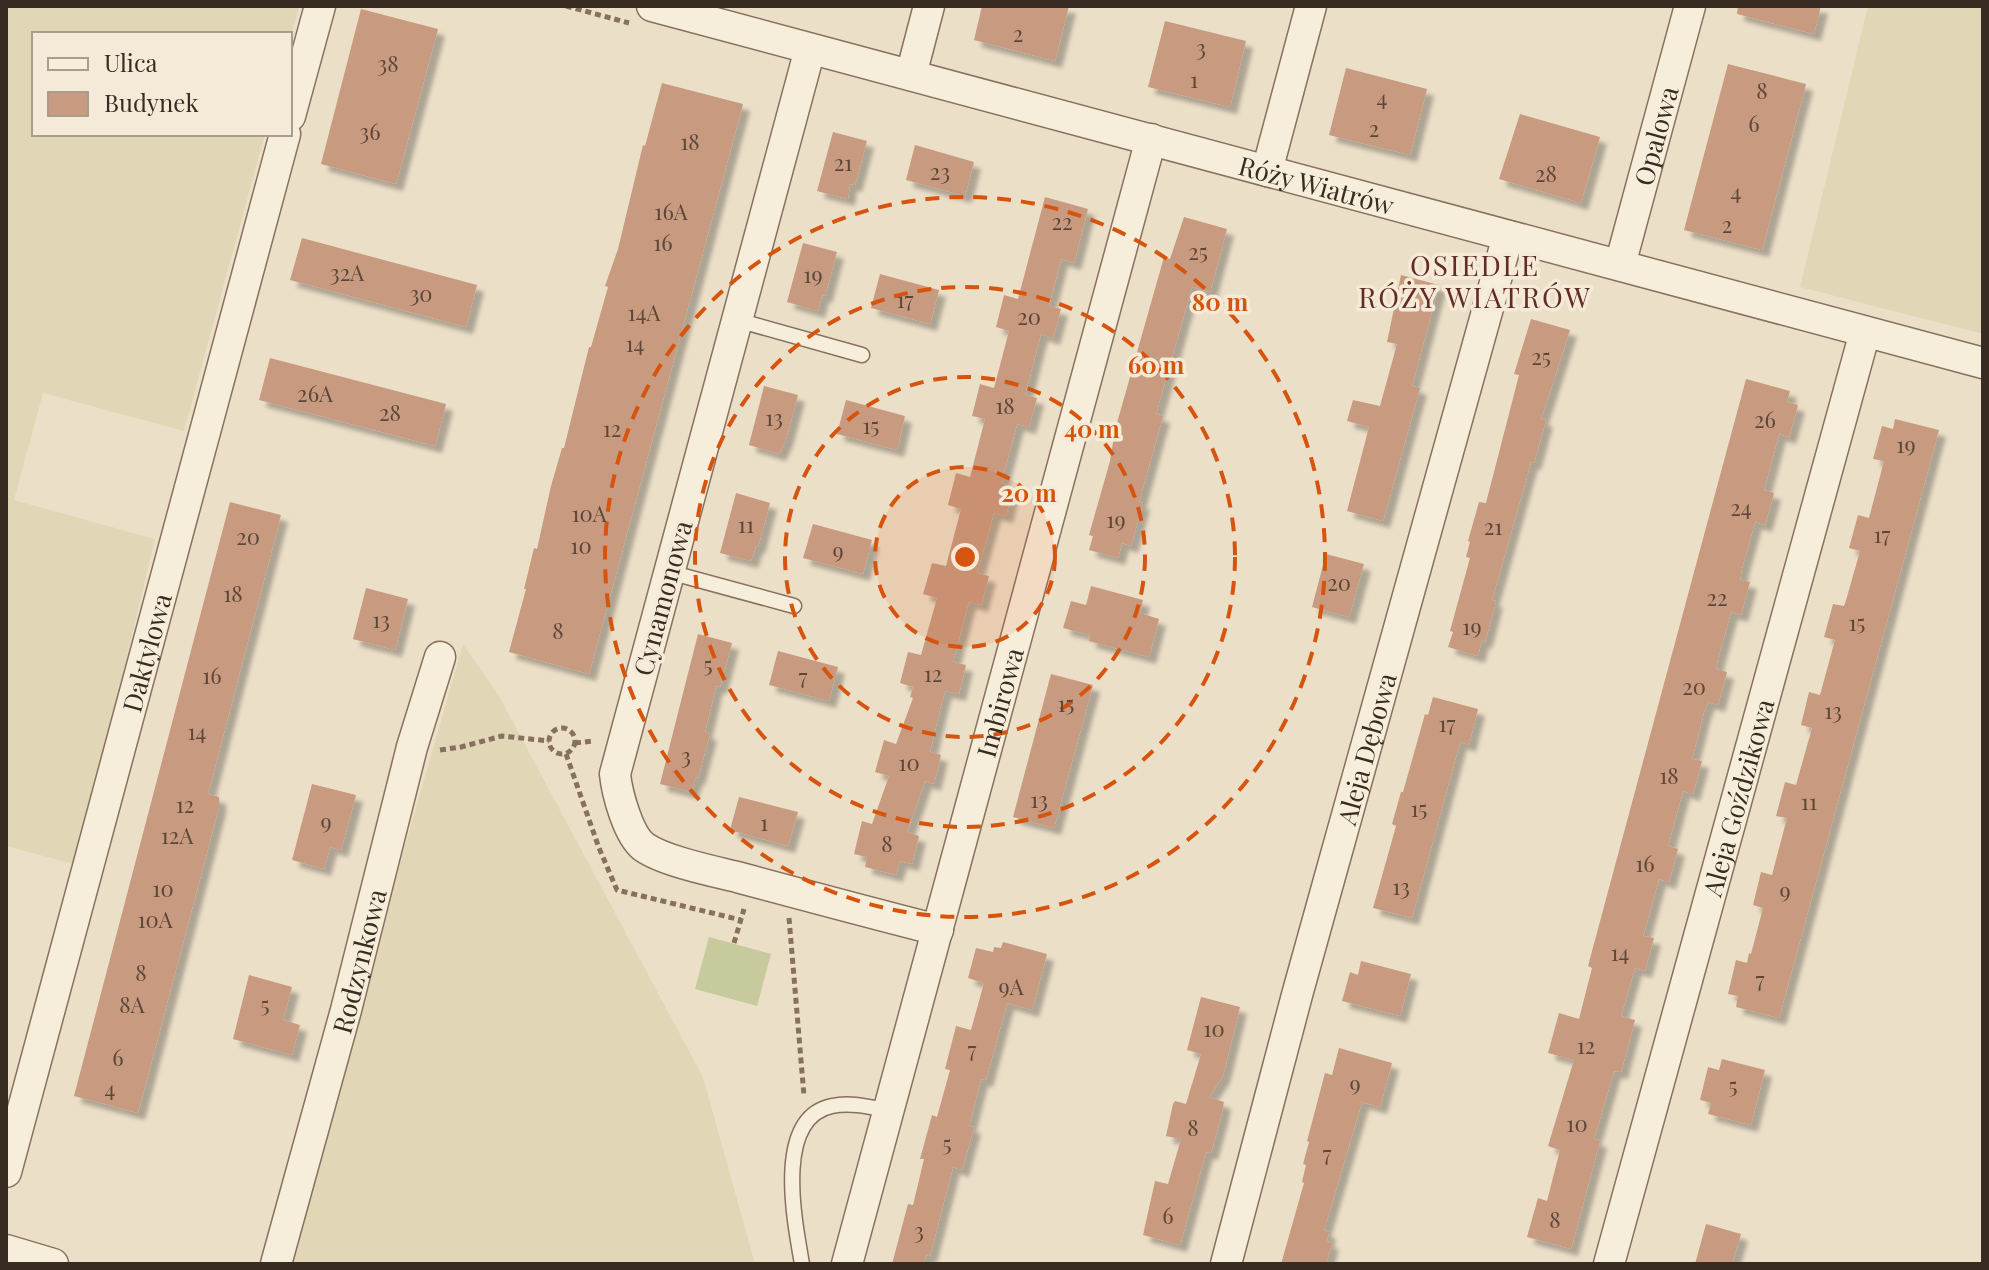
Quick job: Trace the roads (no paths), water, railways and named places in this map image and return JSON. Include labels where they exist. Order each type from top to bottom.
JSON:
[{"type":"street","points":[[292,109],[320,6]]},
{"type":"street","name":"Róży Wiatrów","points":[[652,6],[1983,363]]},
{"type":"street","points":[[911,75],[929,6]]},
{"type":"street","points":[[1267,171],[1311,6]]},
{"type":"street","name":"Opalowa","points":[[1620,265],[1690,6]]},
{"type":"street","name":"Cynamonowa","points":[[810,49],[615,774],[632,832],[643,846],[658,854],[938,930]]},
{"type":"street","name":"Daktylowa","points":[[6,1172],[284,136]]},
{"type":"street","name":"Imbirowa","points":[[847,1264],[1151,139]]},
{"type":"street","name":"Aleja Dębowa","points":[[1226,1264],[1297,995],[1508,236]]},
{"type":"street","name":"Aleja Goździkowa","points":[[1609,1264],[1865,332]]},
{"type":"street","name":"Rodzynkowa","points":[[276,1264],[346,1010],[412,747],[440,657]]},
{"type":"street","points":[[6,1250],[53,1264]]},
{"type":"lane","points":[[737,320],[862,355]]},
{"type":"lane","points":[[669,572],[794,606]]},
{"type":"lane","points":[[802,1264],[792,1206],[791,1178],[796,1149],[806,1121],[830,1106],[858,1104],[889,1111]]},
{"type":"district","name":"OSIEDLE RÓŻY WIATRÓW","points":[[1475,280]]}]
